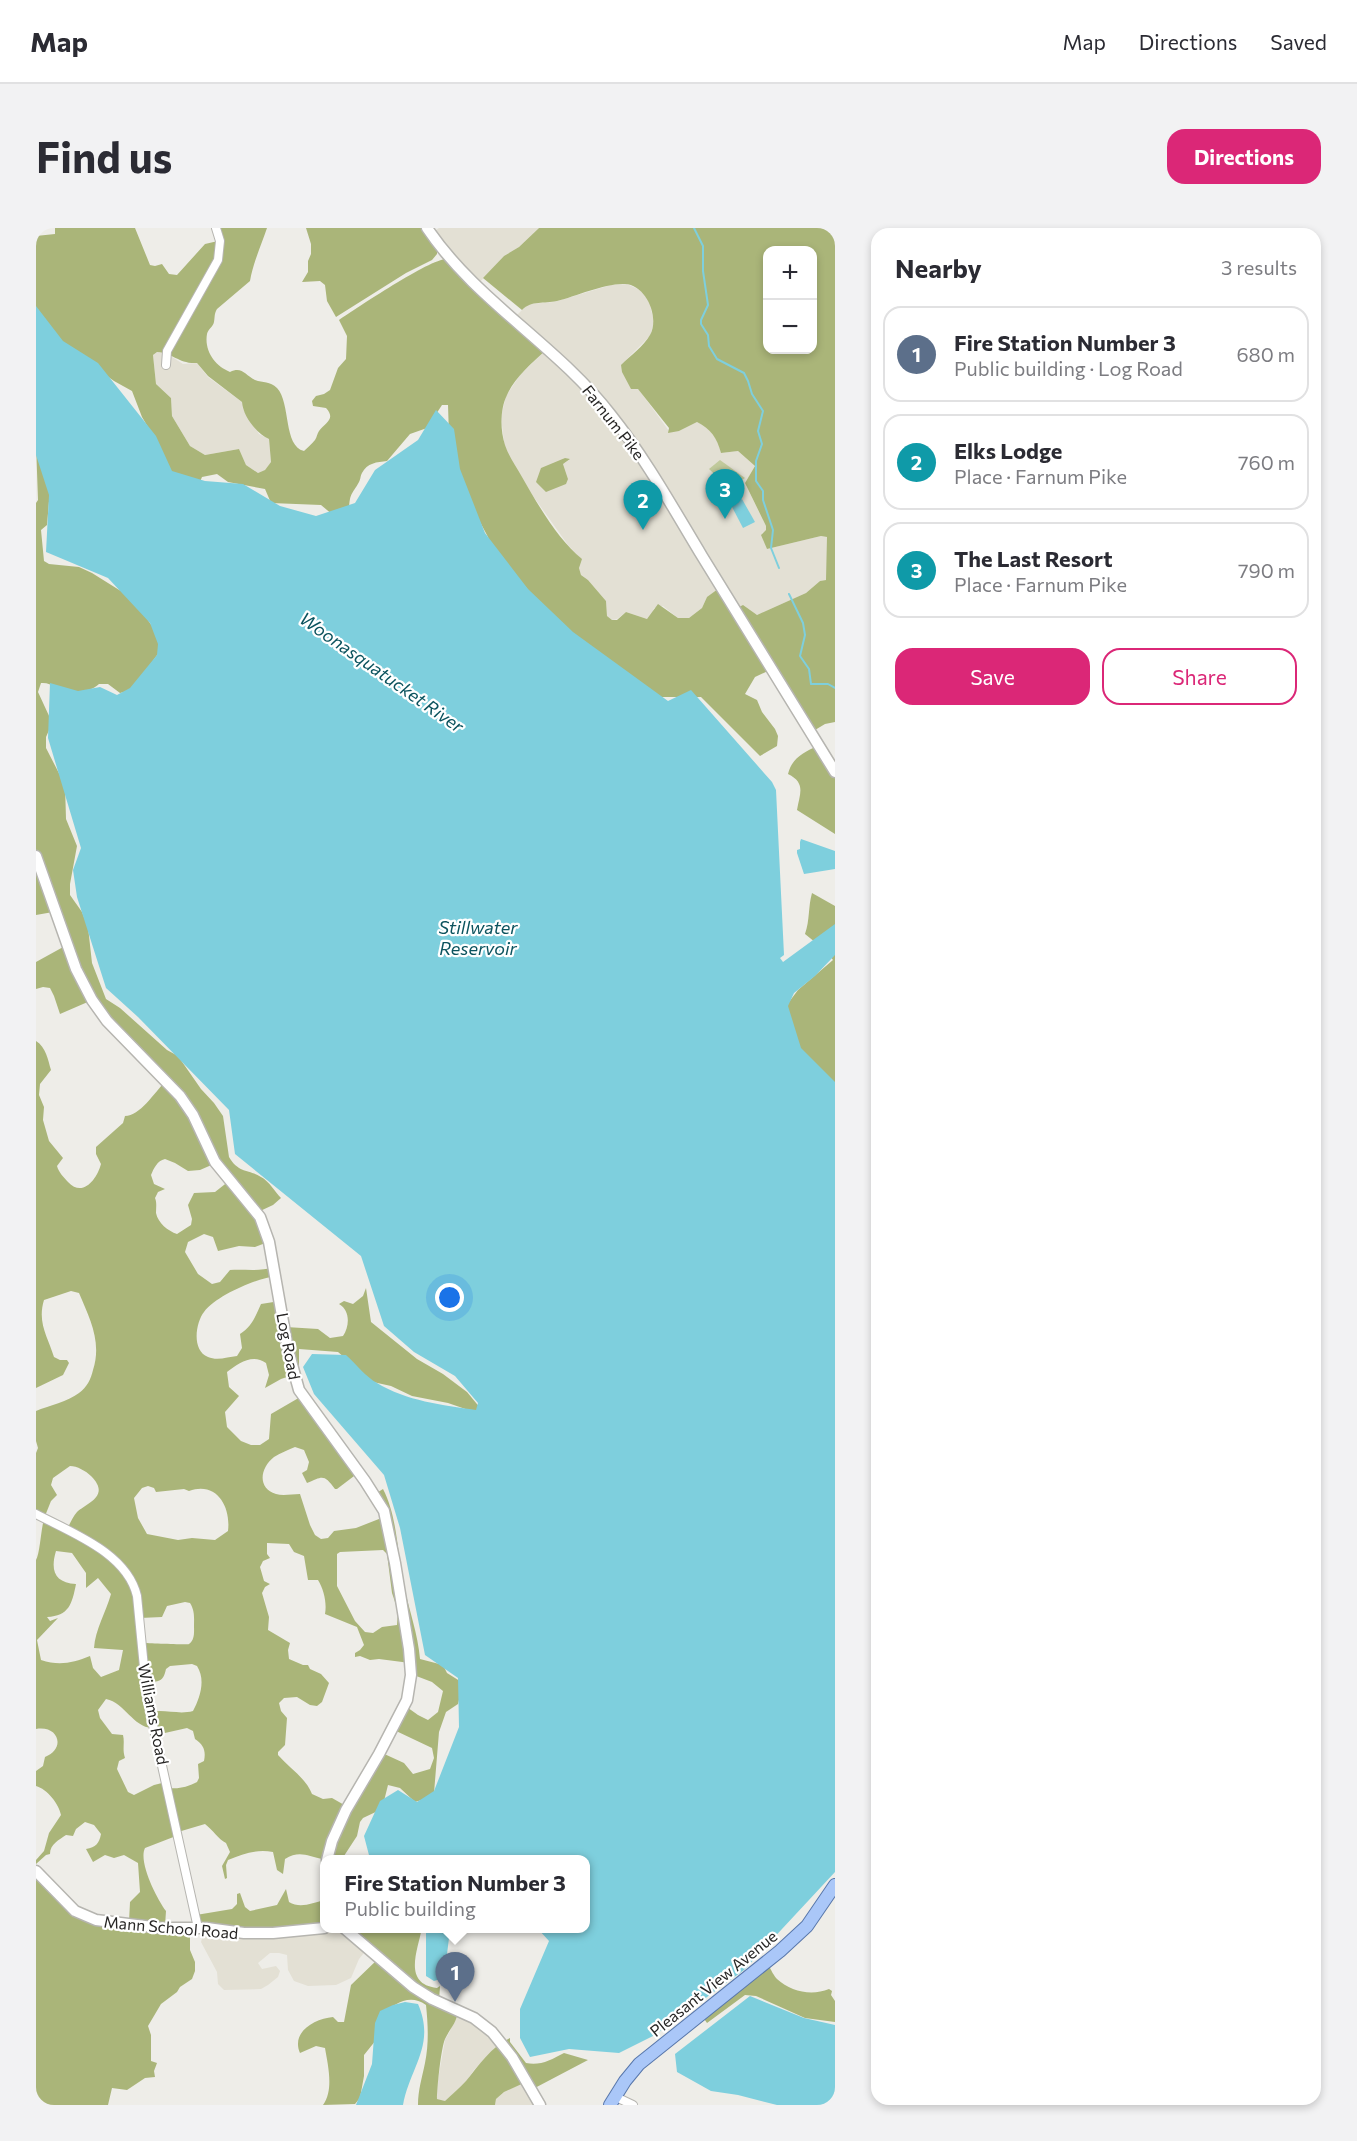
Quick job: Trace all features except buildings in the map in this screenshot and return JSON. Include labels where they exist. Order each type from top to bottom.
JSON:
[{"type":"main road","name":"Pleasant View Avenue","points":[[612,2101],[639,2064],[780,1951],[807,1926],[834,1889]]},
{"type":"street","points":[[166,365],[167,351],[218,260],[219,241],[216,228]]},
{"type":"street","name":"Farnum Pike","points":[[427,228],[471,278],[576,375],[610,413],[666,494],[835,772]]},
{"type":"street","name":"Log Road","points":[[36,856],[76,969],[93,1000],[107,1021],[180,1096],[193,1114],[215,1162],[260,1217],[269,1242],[288,1350],[298,1390],[365,1481],[384,1511],[395,1563],[409,1649],[411,1676],[407,1700],[346,1810],[328,1855]]},
{"type":"street","name":"Williams Road","points":[[36,1514],[113,1558],[130,1575],[134,1584],[138,1596],[147,1698],[198,1928]]},
{"type":"street","name":"Mann School Road","points":[[36,1871],[75,1911],[96,1920],[162,1928],[198,1928],[244,1933],[320,1928]]},
{"type":"street","points":[[349,1933],[413,1987],[432,1999],[474,2018],[492,2032],[512,2057],[540,2105]]},
{"type":"street","points":[[612,2101],[633,2105]]},
{"type":"shaded area","points":[[439,228],[539,228],[519,247],[504,256],[479,283],[432,233]]},
{"type":"shaded area","points":[[627,284],[640,290],[649,301],[654,322],[650,336],[621,365],[669,431],[679,431],[697,422],[707,427],[718,441],[721,453],[738,451],[755,466],[745,483],[766,526],[767,530],[762,533],[767,549],[821,536],[827,537],[827,580],[820,581],[806,593],[757,615],[735,609],[707,597],[702,608],[689,618],[678,618],[663,606],[654,608],[652,615],[647,619],[626,612],[617,619],[612,620],[607,616],[606,601],[581,575],[580,558],[533,496],[510,460],[504,442],[501,417],[506,396],[520,375],[546,350],[515,317],[528,304],[554,302],[611,285]],"holes":[[[564,458],[569,460],[563,464],[568,479],[542,488]]]},
{"type":"shaded area","points":[[157,352],[166,353],[183,364],[197,363],[208,377],[242,402],[243,409],[259,434],[269,439],[271,462],[265,470],[258,473],[246,465],[239,449],[205,455],[190,446],[172,416],[171,398],[156,384],[153,355]]},
{"type":"shaded area","points":[[205,1928],[320,1929],[320,1933],[350,1933],[368,1948],[359,1959],[351,1978],[336,1985],[308,1986],[294,1981],[288,1970],[287,1955],[270,1953],[258,1963],[262,1969],[276,1966],[280,1971],[278,1977],[261,1989],[224,1990],[218,1984],[217,1972],[201,1942]]},
{"type":"shaded area","points":[[457,2009],[476,2013],[499,2045],[474,2070],[465,2083],[445,2101],[437,2099],[437,2085],[445,2040]]},
{"type":"shaded area","points":[[526,2081],[540,2105],[495,2105],[496,2099],[504,2092]]},
{"type":"green space","points":[[55,228],[135,228],[150,265],[162,264],[169,274],[177,275],[205,244],[218,241],[216,228],[267,228],[250,281],[217,309],[213,324],[207,334],[207,346],[215,362],[230,372],[241,371],[255,380],[269,383],[277,388],[284,403],[293,441],[304,451],[315,440],[330,418],[326,408],[313,406],[312,401],[316,396],[330,390],[338,368],[346,359],[347,336],[339,320],[426,266],[447,259],[546,350],[510,388],[502,413],[503,439],[534,498],[549,521],[582,559],[579,568],[581,575],[606,601],[607,616],[612,620],[617,620],[626,612],[647,619],[658,604],[678,618],[689,618],[702,608],[707,597],[718,589],[768,671],[755,677],[745,694],[757,700],[762,712],[775,729],[778,736],[777,746],[760,756],[701,697],[657,697],[564,631],[490,546],[488,537],[450,466],[448,405],[442,405],[427,428],[410,434],[387,461],[369,465],[362,473],[352,494],[349,509],[333,515],[321,505],[271,503],[265,489],[228,482],[217,474],[202,477],[199,484],[161,469],[155,439],[142,417],[132,391],[114,381],[36,325],[36,236],[55,234]],"holes":[[[157,352],[168,354],[185,362],[197,363],[208,376],[242,402],[251,424],[269,439],[271,462],[265,470],[258,473],[246,465],[239,449],[205,455],[190,446],[172,416],[171,398],[156,384],[153,355]]]},
{"type":"green space","points":[[306,228],[421,228],[437,248],[437,254],[432,260],[406,273],[336,317],[327,301],[325,285],[320,281],[302,282],[308,272],[308,261],[311,254],[311,244]]},
{"type":"green space","points":[[539,228],[835,228],[835,722],[825,724],[810,733],[735,609],[743,605],[757,615],[806,593],[820,581],[826,580],[827,537],[821,536],[767,549],[761,535],[766,530],[766,526],[745,483],[755,466],[738,451],[721,453],[713,434],[697,422],[679,431],[668,433],[669,428],[638,389],[631,389],[621,365],[644,343],[653,328],[652,311],[645,296],[639,290],[633,286],[617,284],[557,301],[534,304],[522,310],[483,278],[504,256],[519,247]]},
{"type":"green space","points":[[36,443],[52,466],[47,525],[41,530],[44,561],[49,564],[79,567],[132,598],[165,644],[132,690],[120,693],[108,684],[99,684],[84,691],[71,693],[41,683],[38,692],[50,718],[46,748],[65,785],[66,819],[77,846],[70,895],[82,912],[88,927],[92,963],[106,999],[120,1008],[167,1050],[178,1056],[201,1089],[214,1103],[223,1116],[229,1157],[233,1162],[240,1169],[264,1179],[281,1198],[273,1205],[258,1212],[268,1242],[255,1247],[239,1246],[218,1251],[213,1237],[204,1234],[188,1242],[185,1252],[198,1274],[212,1284],[220,1282],[230,1270],[258,1270],[274,1267],[275,1276],[237,1289],[210,1306],[201,1317],[197,1329],[199,1348],[211,1358],[237,1356],[242,1348],[240,1334],[251,1324],[261,1304],[280,1301],[286,1327],[318,1329],[330,1338],[343,1336],[348,1318],[345,1310],[339,1304],[344,1301],[353,1304],[363,1296],[366,1288],[371,1322],[417,1359],[443,1374],[467,1392],[481,1409],[480,1414],[448,1403],[412,1396],[391,1386],[373,1382],[338,1352],[299,1349],[299,1373],[265,1388],[269,1375],[266,1363],[261,1360],[250,1359],[227,1372],[229,1387],[239,1396],[225,1412],[227,1427],[241,1441],[251,1445],[260,1445],[269,1439],[271,1414],[302,1396],[358,1473],[335,1489],[323,1478],[307,1483],[302,1473],[307,1470],[309,1462],[304,1450],[295,1447],[274,1457],[269,1462],[263,1472],[263,1483],[270,1491],[279,1495],[300,1494],[315,1535],[321,1539],[328,1538],[334,1531],[356,1528],[384,1517],[375,1494],[383,1489],[392,1512],[404,1586],[420,1659],[443,1665],[447,1673],[463,1683],[458,1704],[446,1712],[439,1732],[434,1793],[428,1798],[415,1802],[400,1788],[388,1785],[382,1809],[363,1818],[357,1836],[345,1855],[320,1855],[320,1858],[304,1854],[290,1856],[285,1859],[283,1874],[277,1870],[273,1852],[244,1854],[228,1860],[227,1878],[225,1879],[222,1866],[230,1852],[226,1843],[205,1824],[178,1832],[176,1836],[145,1848],[146,1871],[166,1911],[165,1926],[190,1928],[190,1950],[195,1962],[195,1971],[192,1979],[161,2004],[148,2026],[151,2035],[151,2061],[157,2063],[154,2071],[155,2077],[145,2078],[127,2090],[112,2088],[108,2105],[36,2105],[36,1871],[74,1910],[129,1922],[130,1902],[140,1892],[138,1863],[124,1855],[114,1858],[105,1855],[93,1862],[86,1849],[96,1844],[101,1834],[94,1825],[85,1822],[76,1829],[73,1836],[66,1835],[55,1843],[50,1854],[36,1864],[36,1860],[44,1851],[49,1833],[61,1815],[52,1798],[36,1786],[36,1771],[43,1766],[45,1757],[56,1749],[57,1739],[50,1731],[36,1729],[36,1560],[44,1519],[67,1529],[77,1512],[95,1498],[99,1489],[89,1474],[70,1466],[53,1478],[51,1485],[57,1495],[51,1501],[45,1516],[36,1514],[36,1453],[38,1448],[36,1411],[82,1391],[91,1377],[96,1350],[94,1331],[79,1293],[71,1291],[44,1300],[42,1316],[44,1330],[54,1357],[67,1360],[69,1363],[63,1375],[36,1388],[36,1041],[44,1050],[51,1070],[40,1084],[39,1095],[44,1107],[43,1120],[49,1141],[63,1158],[57,1166],[63,1176],[79,1188],[93,1181],[101,1164],[96,1154],[96,1147],[123,1123],[125,1116],[141,1108],[165,1082],[90,1001],[60,1014],[50,988],[36,989],[36,962],[65,946],[53,912],[36,915],[36,503],[38,500]],"holes":[[[165,1159],[188,1171],[200,1170],[216,1163],[229,1181],[215,1192],[194,1193],[188,1205],[192,1219],[191,1225],[177,1234],[164,1226],[156,1213],[155,1198],[158,1192],[165,1189],[154,1184],[151,1175],[160,1161]],[[148,1486],[154,1488],[156,1492],[199,1489],[214,1493],[220,1498],[227,1513],[228,1531],[215,1540],[192,1538],[178,1540],[147,1534],[138,1518],[134,1498],[142,1488]],[[267,1543],[289,1544],[294,1552],[304,1556],[308,1580],[318,1580],[322,1588],[325,1614],[357,1627],[364,1645],[355,1653],[355,1657],[410,1663],[411,1674],[432,1682],[443,1691],[438,1712],[428,1720],[404,1705],[394,1730],[432,1748],[434,1758],[430,1769],[413,1774],[404,1763],[380,1752],[346,1806],[332,1798],[323,1799],[312,1794],[302,1778],[278,1755],[285,1745],[287,1718],[281,1711],[279,1703],[284,1698],[297,1697],[310,1705],[317,1706],[322,1702],[329,1683],[308,1665],[289,1659],[290,1643],[268,1630],[269,1617],[262,1593],[270,1584],[264,1581],[260,1567],[263,1561],[270,1558],[267,1554]],[[383,1550],[387,1554],[392,1593],[398,1611],[397,1625],[382,1627],[373,1633],[365,1632],[355,1621],[337,1586],[337,1554]],[[56,1551],[72,1553],[86,1573],[86,1588],[98,1578],[111,1594],[98,1628],[94,1648],[123,1650],[119,1670],[101,1677],[93,1668],[90,1656],[66,1663],[41,1660],[37,1640],[58,1618],[50,1621],[47,1617],[60,1614],[68,1608],[76,1584],[63,1581],[56,1575],[54,1558]],[[190,1603],[194,1617],[194,1636],[191,1642],[189,1644],[142,1643],[140,1618],[162,1617],[167,1606]],[[192,1664],[200,1671],[202,1683],[200,1695],[193,1711],[150,1712],[144,1682],[161,1679],[170,1666]],[[106,1699],[119,1705],[139,1724],[152,1728],[156,1735],[187,1728],[193,1731],[195,1739],[204,1748],[205,1754],[204,1761],[198,1764],[197,1782],[173,1788],[169,1788],[166,1782],[134,1795],[128,1792],[117,1769],[119,1761],[125,1758],[123,1735],[112,1734],[100,1718],[98,1710]]]},
{"type":"green space","points":[[565,458],[570,459],[563,464],[568,479],[566,484],[546,492],[536,482],[541,468]]},
{"type":"green space","points":[[720,460],[745,478],[729,488],[709,469]]},
{"type":"green space","points":[[817,746],[835,775],[835,834],[797,810],[800,785],[794,777],[788,774],[795,760]]},
{"type":"green space","points":[[812,893],[835,906],[835,1089],[808,1082],[786,1006],[798,990],[833,960],[826,951],[805,934]]},
{"type":"green space","points":[[286,1889],[289,1902],[293,1904],[306,1905],[320,1901],[320,1927],[279,1932],[198,1927],[196,1915],[232,1909],[237,1904],[237,1894],[240,1893],[245,1907],[250,1911],[277,1905]]},
{"type":"green space","points":[[350,1933],[421,1933],[416,1956],[416,1974],[426,1985],[437,1988],[440,1986],[439,2001],[457,2009],[455,2021],[444,2044],[437,2099],[445,2101],[464,2084],[491,2051],[510,2038],[510,2042],[526,2063],[541,2063],[564,2053],[588,2060],[531,2090],[526,2082],[504,2092],[496,2099],[495,2105],[418,2105],[427,2049],[426,2005],[414,2000],[402,2001],[381,2015],[376,2040],[364,2055],[364,2076],[360,2098],[355,2104],[323,2105],[329,2085],[325,2048],[316,2046],[300,2053],[298,2046],[301,2033],[312,2024],[326,2018],[333,2017],[338,2022],[344,2022],[351,1985],[379,1958]]},
{"type":"green space","points":[[769,1966],[777,1979],[795,1990],[816,1992],[829,1989],[832,1991],[831,1995],[835,2001],[835,2022],[805,2018],[756,1996],[745,1995],[707,2023],[702,2016]]},
{"type":"water","name":"Stillwater Reservoir","points":[[36,306],[63,341],[98,363],[156,436],[172,471],[205,481],[243,484],[280,506],[316,516],[355,503],[375,470],[418,440],[436,410],[454,429],[460,469],[485,533],[528,589],[573,632],[668,701],[691,690],[772,782],[776,790],[784,955],[780,958],[783,962],[835,924],[835,955],[815,976],[794,993],[788,1006],[801,1048],[835,1082],[835,1872],[744,1970],[655,2035],[619,2053],[569,2049],[530,2057],[520,2038],[520,2009],[549,1941],[542,1933],[590,1933],[590,1855],[369,1855],[364,1836],[380,1801],[398,1790],[417,1802],[434,1791],[459,1727],[458,1678],[425,1655],[400,1528],[384,1475],[314,1394],[303,1367],[312,1354],[346,1355],[373,1380],[400,1394],[476,1410],[478,1403],[455,1376],[414,1352],[384,1326],[361,1256],[235,1154],[229,1110],[138,1017],[106,988],[77,897],[73,870],[81,848],[48,738],[50,683],[78,691],[100,687],[117,695],[130,688],[157,655],[158,644],[150,623],[108,578],[46,552],[49,495],[36,455]]},
{"type":"water","points":[[742,499],[755,522],[743,528],[731,505]]},
{"type":"water","points":[[801,839],[835,851],[835,869],[804,874],[797,853]]},
{"type":"water","points":[[426,1933],[456,1933],[449,1938],[444,1978],[434,1981],[426,1976]]},
{"type":"water","points":[[750,1996],[804,2018],[835,2025],[835,2105],[777,2105],[711,2091],[677,2072],[675,2054]]},
{"type":"water","points":[[405,2002],[418,2004],[424,2032],[420,2056],[403,2105],[356,2105],[372,2064],[375,2023],[380,2011]]},
{"type":"waterway","points":[[694,228],[703,246],[703,271],[708,305],[701,324],[708,335],[709,346],[717,359],[744,373],[752,394],[763,411],[758,431],[762,444],[756,461],[756,481],[763,491],[763,500],[773,530],[771,548],[779,568]]},
{"type":"waterway","points":[[789,594],[803,623],[805,635],[800,656],[809,669],[811,684],[828,684],[835,688]]},
{"type":"place","name":"The Last Resort","points":[[725,519]]},
{"type":"place","name":"Elks Lodge","points":[[643,530]]},
{"type":"place","name":"Fire Station Number 3","points":[[455,2002]]},
{"type":"water label","name":"Woonasquatucket River","points":[[382,672]]}]
